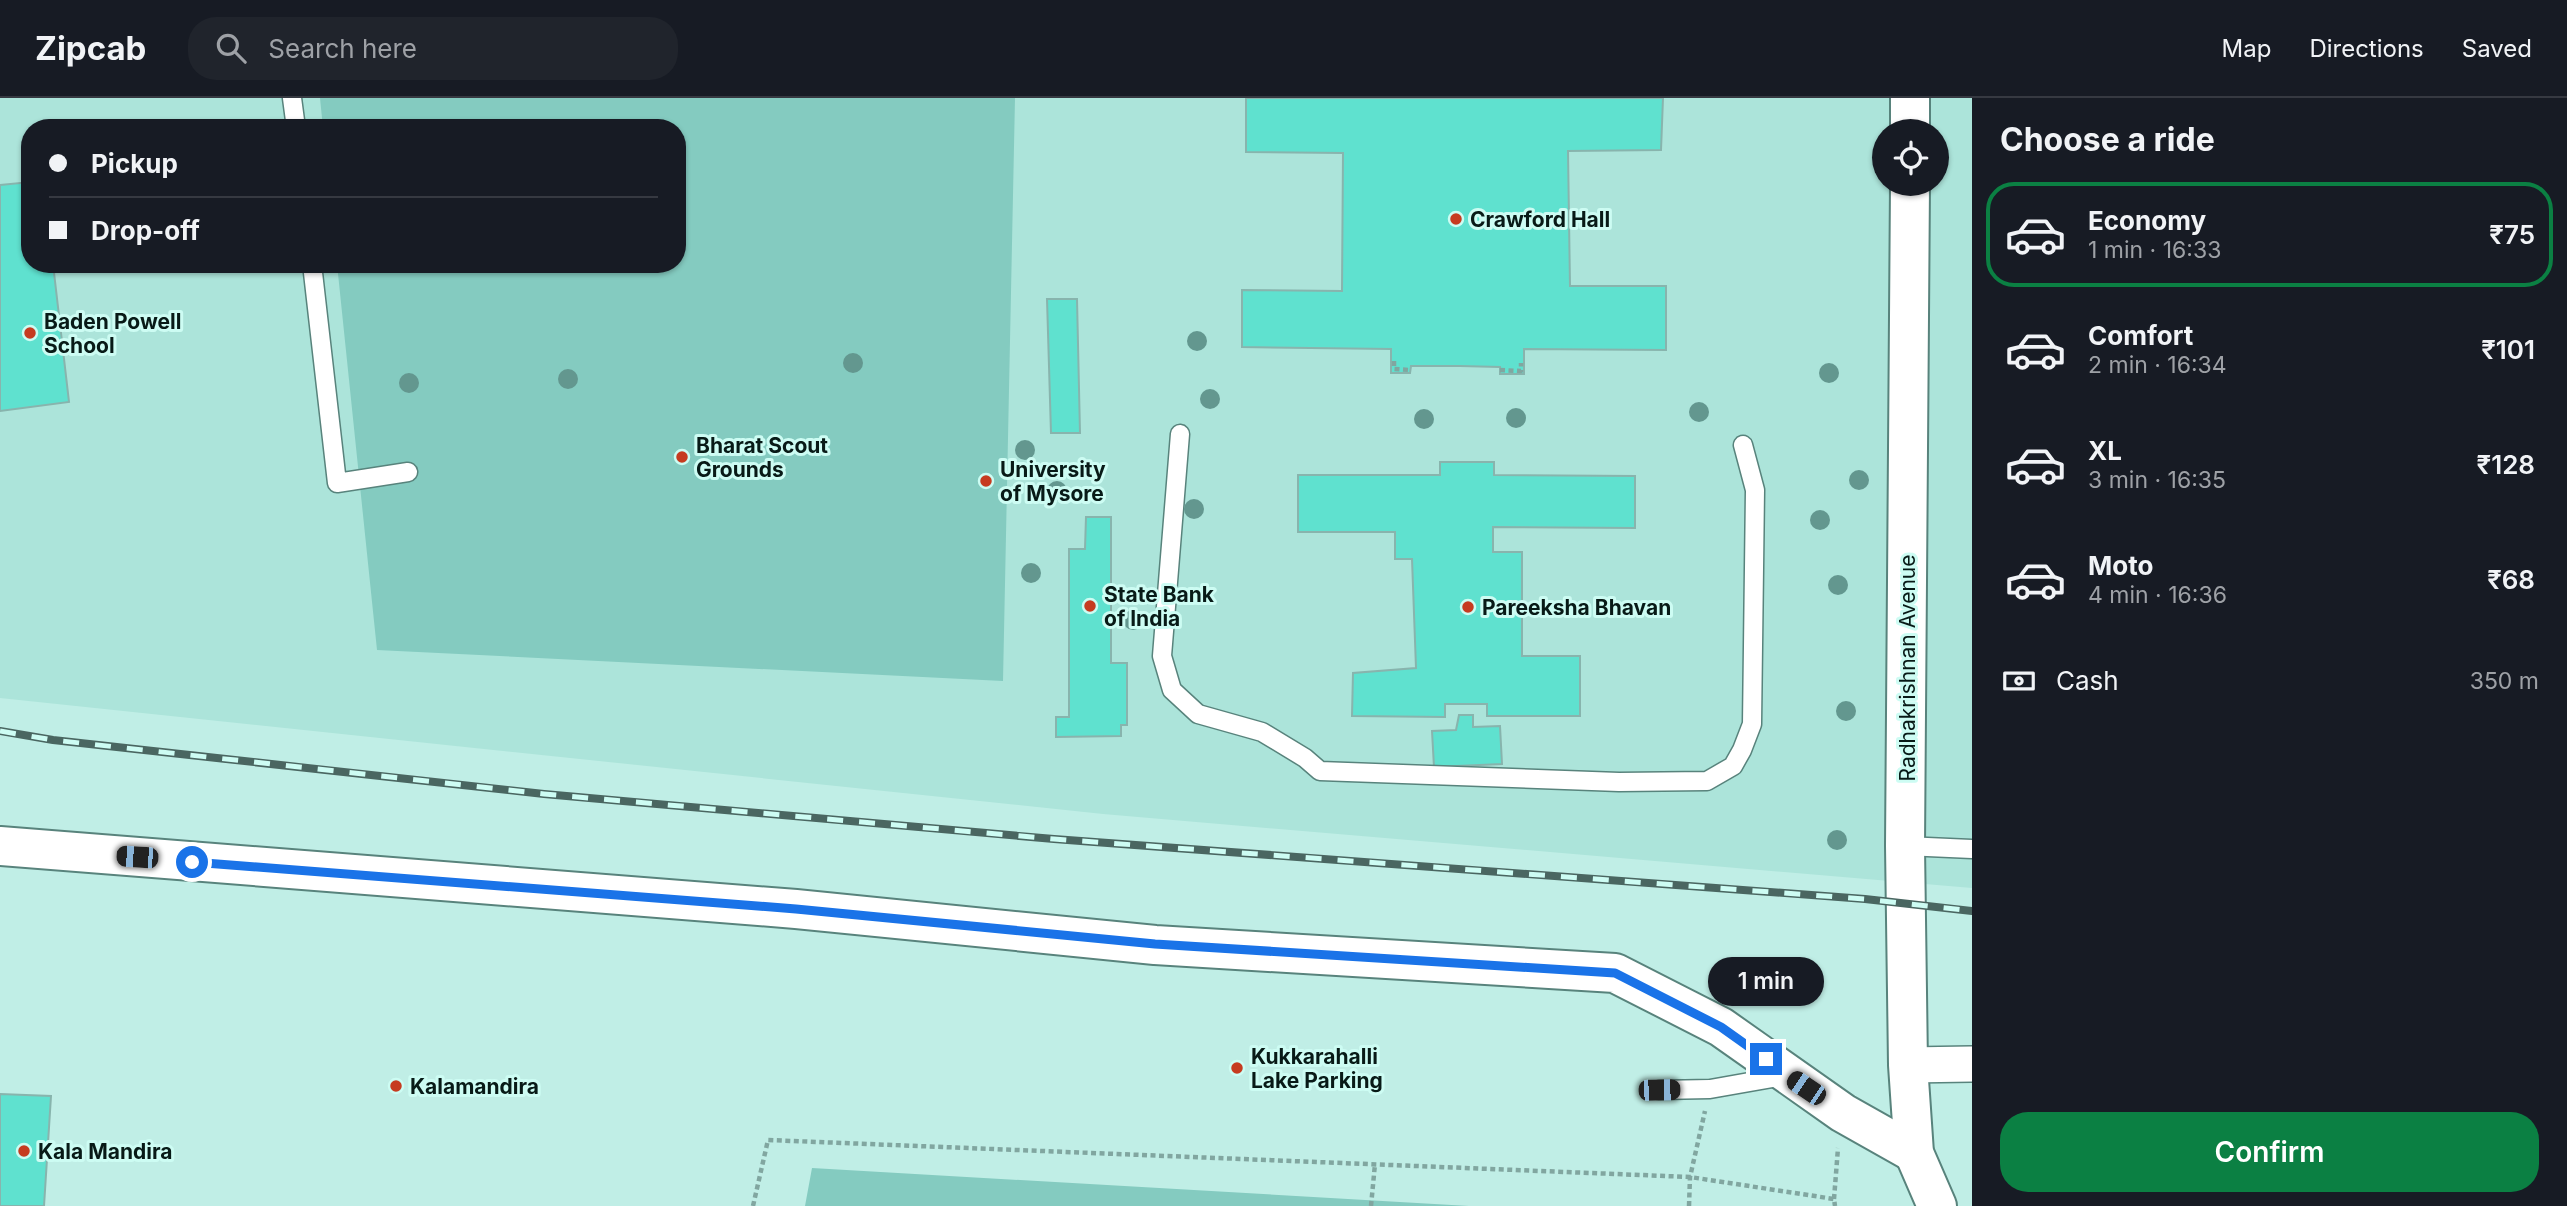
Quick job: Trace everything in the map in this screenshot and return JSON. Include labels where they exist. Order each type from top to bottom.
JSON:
[{"type":"street","points":[[1910,98],[1910,119]]},
{"type":"street","name":"Radhakrishnan Avenue","points":[[1910,196],[1905,846],[1908,1065],[1914,1153],[1937,1206]]},
{"type":"street","points":[[0,846],[782,908],[1155,944],[1615,973],[1721,1027],[1843,1113],[1914,1153]]},
{"type":"street","points":[[1908,1065],[1972,1064]]},
{"type":"lane","points":[[292,98],[295,119]]},
{"type":"lane","points":[[313,273],[337,483],[408,472]]},
{"type":"lane","points":[[1181,434],[1162,656],[1172,690],[1198,713],[1262,732],[1305,758],[1320,771],[1619,782],[1707,781],[1732,766],[1742,750],[1752,724],[1755,489],[1743,445]]},
{"type":"lane","points":[[1905,846],[1972,849]]},
{"type":"lane","points":[[1659,1090],[1710,1090],[1788,1076]]},
{"type":"path","points":[[1394,361],[1394,369],[1410,370]]},
{"type":"path","points":[[1500,370],[1521,370],[1521,363]]},
{"type":"path","points":[[1689,1206],[1690,1177],[1710,1090]]},
{"type":"path","points":[[1835,1206],[1843,1113]]},
{"type":"path","points":[[752,1206],[768,1140],[1690,1177],[1834,1199]]},
{"type":"path","points":[[1371,1206],[1375,1164]]},
{"type":"shaded area","name":"University of Mysore","points":[[0,98],[1972,98],[1972,888],[1103,814],[0,698]]},
{"type":"shaded area","name":"Bharat Scout Grounds","points":[[320,98],[1015,98],[1003,681],[377,650],[338,273],[686,273],[686,119],[322,119]]},
{"type":"shaded area","points":[[812,1168],[1469,1206],[805,1206]]},
{"type":"building","name":"Crawford Hall","points":[[1246,98],[1663,98],[1661,150],[1568,151],[1570,286],[1666,286],[1666,350],[1524,349],[1524,374],[1500,374],[1500,367],[1460,366],[1411,366],[1410,373],[1391,373],[1391,349],[1242,347],[1242,290],[1342,291],[1343,153],[1246,152]]},
{"type":"building","name":"Baden Powell School","points":[[21,183],[21,273],[54,273],[69,402],[0,411],[0,185]]},
{"type":"building","points":[[1047,299],[1077,299],[1080,433],[1051,433]]},
{"type":"building","name":"Pareeksha Bhavan","points":[[1440,462],[1494,462],[1494,475],[1635,476],[1635,528],[1493,527],[1493,552],[1522,552],[1522,656],[1580,656],[1580,716],[1487,716],[1487,704],[1445,704],[1445,717],[1352,716],[1353,673],[1416,668],[1412,559],[1395,559],[1395,532],[1298,532],[1298,475],[1440,475]]},
{"type":"building","name":"State Bank of India","points":[[1086,517],[1111,517],[1111,663],[1127,663],[1127,725],[1121,725],[1121,736],[1056,737],[1056,717],[1069,717],[1069,549],[1085,549]]},
{"type":"building","points":[[1459,715],[1473,715],[1473,727],[1500,726],[1502,764],[1434,767],[1432,731],[1456,730]]},
{"type":"building","name":"Kala Mandira","points":[[0,1094],[51,1096],[44,1206],[0,1206]]},
{"type":"railway","points":[[0,731],[53,740],[544,794],[1054,839],[1865,899],[1972,911]]},
{"type":"place","name":"Crawford Hall","points":[[1456,219]]},
{"type":"place","name":"Baden Powell School","points":[[30,333]]},
{"type":"place","name":"Bharat Scout Grounds","points":[[682,457]]},
{"type":"place","name":"University of Mysore","points":[[986,481]]},
{"type":"place","name":"State Bank of India","points":[[1090,606]]},
{"type":"place","name":"Pareeksha Bhavan","points":[[1468,607]]},
{"type":"place","name":"Kukkarahalli Lake Parking","points":[[1237,1068]]},
{"type":"place","name":"Kalamandira","points":[[396,1086]]},
{"type":"place","name":"Kala Mandira","points":[[24,1151]]},
{"type":"route","points":[[192,862],[796,909],[1155,944],[1615,973],[1721,1027],[1766,1059]]}]
